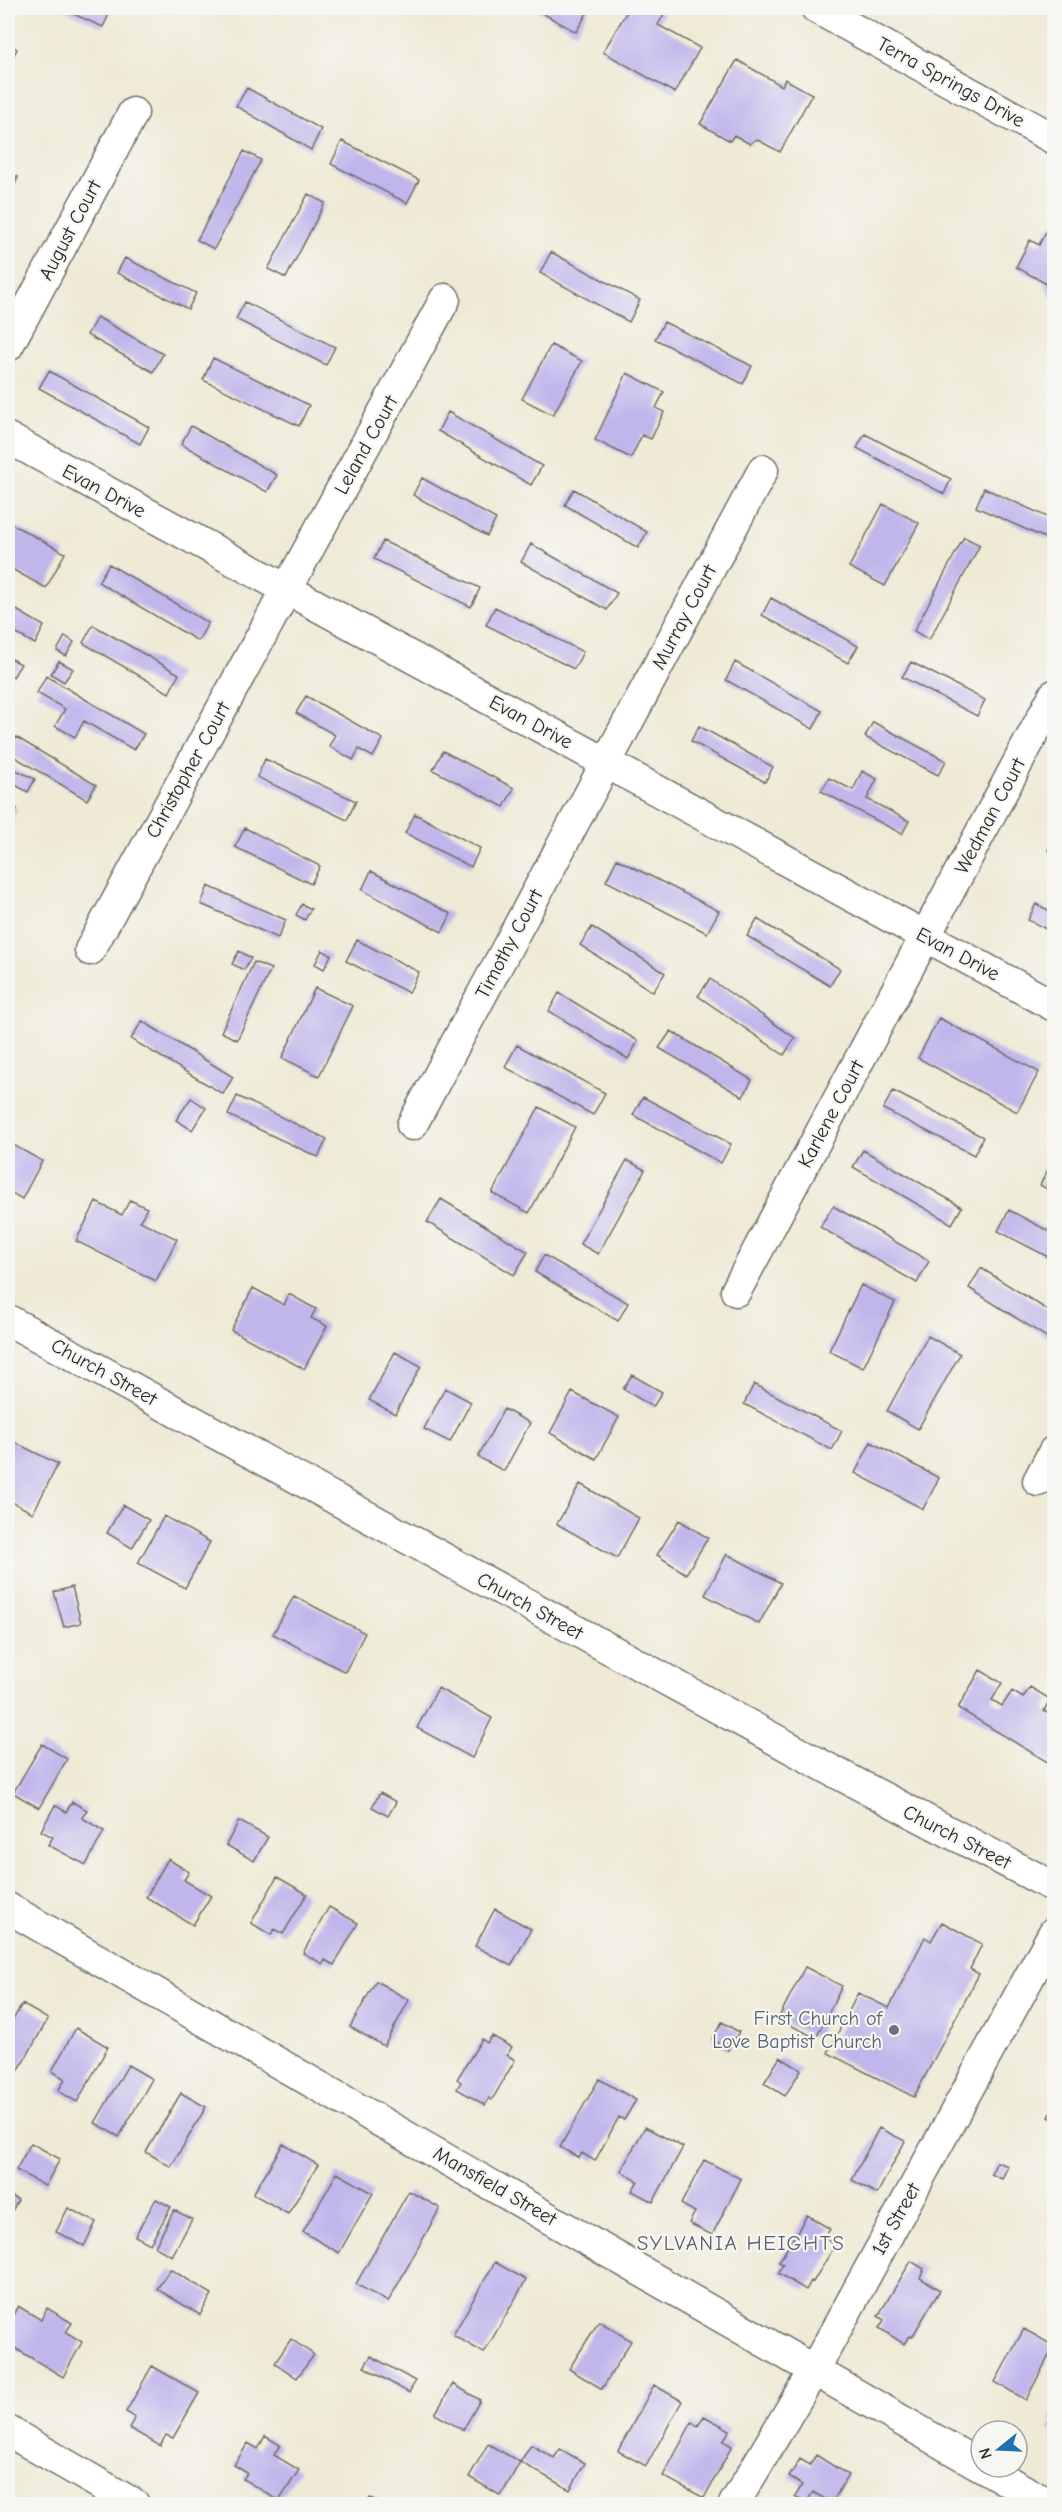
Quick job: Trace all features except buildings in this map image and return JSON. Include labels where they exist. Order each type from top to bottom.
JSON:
[{"type":"street","name":"Terra Springs Drive","points":[[819,8],[1054,139]]},
{"type":"street","name":"August Court","points":[[8,346],[133,113]]},
{"type":"street","name":"Leland Court","points":[[287,590],[445,299]]},
{"type":"street","name":"Evan Drive","points":[[8,438],[1054,1006]]},
{"type":"street","name":"Murray Court","points":[[606,763],[763,470]]},
{"type":"street","name":"Christopher Court","points":[[90,950],[287,590]]},
{"type":"street","name":"Wedman Court","points":[[926,936],[1054,695]]},
{"type":"street","name":"Timothy Court","points":[[411,1125],[606,763]]},
{"type":"street","name":"Karlene Court","points":[[736,1291],[926,936]]},
{"type":"street","name":"Church Street","points":[[8,1320],[852,1782],[1054,1887]]},
{"type":"street","points":[[1038,1481],[1054,1451]]},
{"type":"street","name":"Mansfield Street","points":[[8,1908],[969,2459]]},
{"type":"street","name":"1st Street","points":[[734,2505],[814,2370],[1054,1932]]},
{"type":"street","points":[[8,2431],[134,2505]]},
{"type":"street","name":"Mansfield Street","points":[[1003,2479],[1048,2505]]},
{"type":"place","name":"First Church of Love Baptist Church","points":[[894,2030]]},
{"type":"district","name":"SYLVANIA HEIGHTS","points":[[741,2243]]}]
